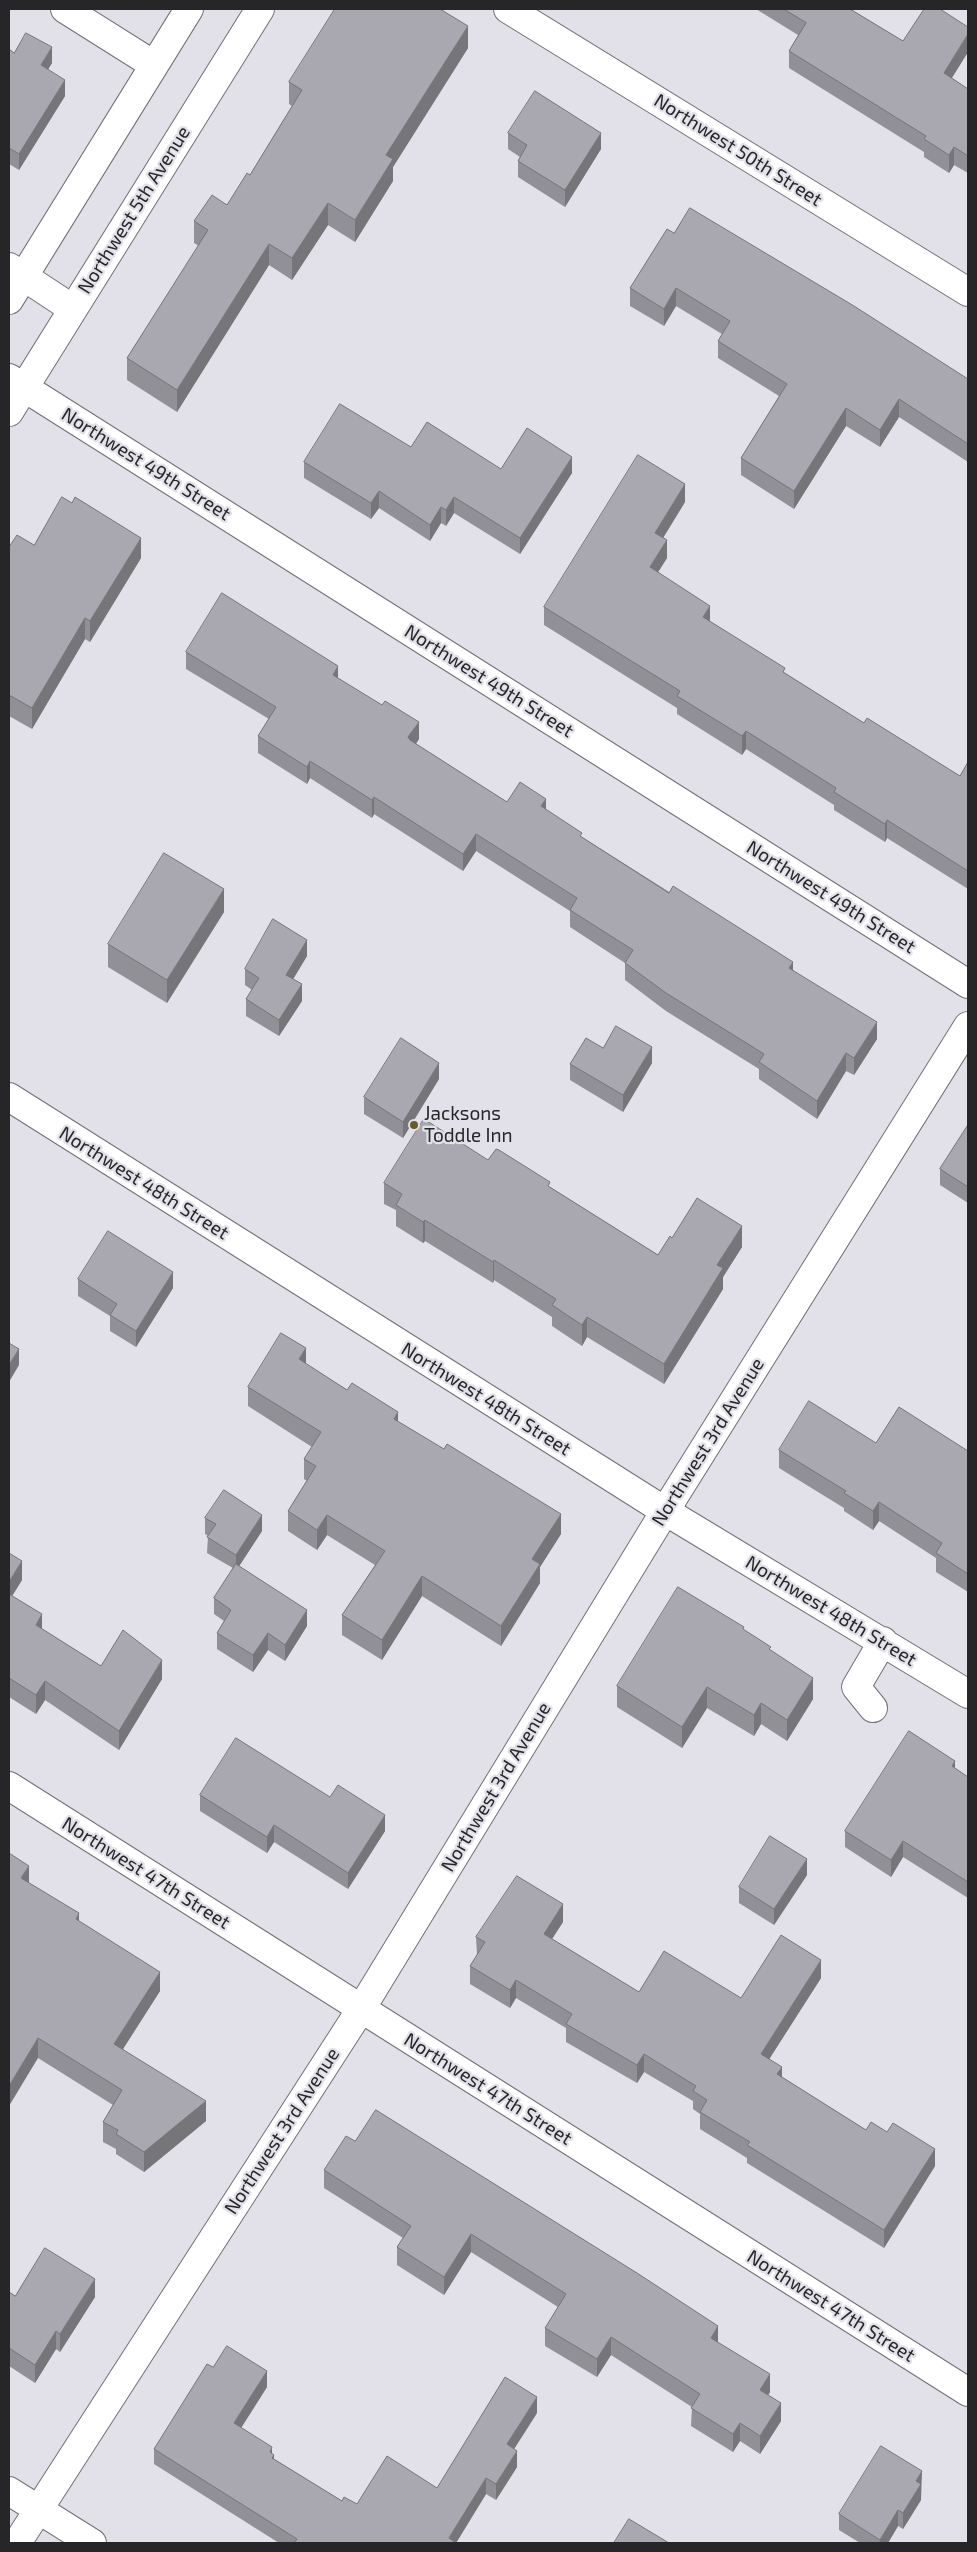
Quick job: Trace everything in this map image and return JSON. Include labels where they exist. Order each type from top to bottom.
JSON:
[{"type":"street","points":[[65,9],[154,65]]},
{"type":"street","points":[[9,300],[16,272],[154,65],[189,9]]},
{"type":"street","name":"Northwest 5th Avenue","points":[[9,412],[16,382],[73,308],[260,9]]},
{"type":"street","name":"Northwest 50th Street","points":[[508,9],[968,292]]},
{"type":"street","points":[[16,272],[73,308]]},
{"type":"street","name":"Northwest 49th Street","points":[[16,382],[968,984]]},
{"type":"street","name":"Northwest 3rd Avenue","points":[[17,2543],[361,2009],[665,1512],[968,1026]]},
{"type":"street","name":"Northwest 48th Street","points":[[9,1097],[665,1512],[883,1641],[968,1694]]},
{"type":"street","points":[[873,1708],[856,1687],[883,1641]]},
{"type":"street","name":"Northwest 47th Street","points":[[9,1786],[968,2392]]},
{"type":"street","points":[[9,2491],[92,2543]]},
{"type":"building","points":[[335,9],[440,9],[468,26],[386,155],[393,159],[355,220],[328,203],[292,258],[269,244],[177,390],[127,358],[208,230],[194,221],[212,195],[227,205],[247,173],[250,175],[302,90],[289,82]]},
{"type":"building","points":[[784,9],[850,9],[903,41],[924,9],[940,9],[968,27],[968,34],[944,73],[968,89],[968,156],[954,147],[949,155],[924,139],[926,136],[789,51],[806,23]]},
{"type":"building","points":[[26,33],[52,47],[41,65],[65,80],[19,154],[9,148],[9,49],[14,53]]},
{"type":"building","points":[[535,91],[601,133],[565,190],[518,161],[527,145],[508,133]]},
{"type":"building","points":[[690,208],[854,306],[968,379],[968,444],[899,399],[880,430],[846,408],[794,491],[741,458],[787,384],[718,341],[730,321],[676,288],[664,309],[630,288],[667,229],[674,233]]},
{"type":"building","points":[[340,404],[411,447],[427,422],[501,469],[527,428],[572,457],[520,538],[454,497],[446,510],[441,507],[430,525],[379,491],[371,503],[304,462]]},
{"type":"building","points":[[638,455],[685,484],[655,533],[667,540],[650,567],[710,606],[703,617],[785,668],[783,672],[864,723],[867,718],[960,776],[968,762],[968,871],[887,820],[885,824],[834,792],[836,788],[746,731],[742,736],[677,696],[680,691],[544,607]]},
{"type":"building","points":[[62,497],[72,503],[75,497],[141,538],[90,621],[85,618],[32,708],[9,695],[9,547],[17,535],[34,545]]},
{"type":"building","points":[[222,593],[338,666],[333,675],[382,705],[385,701],[419,722],[408,737],[410,740],[507,802],[520,782],[546,799],[541,806],[582,833],[580,836],[669,893],[673,886],[793,962],[789,968],[877,1022],[854,1058],[846,1053],[817,1101],[759,1062],[764,1054],[666,993],[625,963],[633,950],[570,910],[577,898],[476,834],[463,854],[374,797],[372,800],[310,761],[307,767],[258,736],[276,707],[186,652]]},
{"type":"building","points":[[164,853],[224,889],[167,980],[108,944]]},
{"type":"building","points":[[273,919],[307,940],[286,975],[302,984],[279,1020],[246,999],[259,978],[245,969]]},
{"type":"building","points":[[616,1026],[652,1047],[623,1095],[570,1064],[586,1038],[603,1048]]},
{"type":"building","points":[[401,1038],[439,1063],[403,1122],[364,1097]]},
{"type":"building","points":[[424,1119],[488,1160],[496,1149],[499,1150],[550,1182],[548,1186],[658,1255],[670,1236],[672,1238],[697,1198],[742,1226],[717,1265],[723,1268],[664,1364],[587,1317],[582,1325],[552,1305],[556,1299],[494,1260],[493,1262],[425,1220],[423,1222],[396,1205],[402,1194],[384,1183]]},
{"type":"building","points":[[968,1125],[968,1187],[940,1169]]},
{"type":"building","points":[[108,1231],[173,1272],[136,1331],[110,1315],[117,1304],[78,1279]]},
{"type":"building","points":[[281,1333],[306,1348],[299,1359],[347,1390],[352,1383],[398,1412],[394,1419],[444,1449],[447,1444],[561,1514],[532,1559],[540,1564],[501,1626],[422,1576],[382,1640],[342,1615],[385,1551],[327,1515],[317,1530],[288,1511],[316,1466],[304,1459],[321,1432],[248,1387]]},
{"type":"building","points":[[9,1343],[19,1349],[9,1365]]},
{"type":"building","points":[[809,1401],[876,1443],[899,1407],[968,1451],[968,1574],[936,1553],[942,1543],[879,1502],[873,1511],[844,1493],[846,1491],[779,1450]]},
{"type":"building","points":[[224,1490],[262,1515],[236,1555],[207,1537],[216,1524],[205,1518]]},
{"type":"building","points":[[9,1553],[22,1561],[9,1582]]},
{"type":"building","points":[[236,1564],[307,1610],[285,1645],[268,1633],[253,1655],[217,1633],[231,1610],[214,1598]]},
{"type":"building","points":[[678,1587],[744,1627],[743,1629],[771,1647],[769,1649],[813,1678],[787,1720],[761,1703],[754,1715],[707,1687],[682,1727],[617,1686]]},
{"type":"building","points":[[9,1594],[42,1614],[36,1625],[101,1666],[123,1630],[162,1660],[119,1731],[45,1681],[36,1695],[9,1678]]},
{"type":"building","points":[[909,1731],[955,1761],[952,1766],[968,1777],[968,1882],[903,1841],[891,1860],[845,1831]]},
{"type":"building","points":[[236,1738],[330,1797],[338,1785],[385,1815],[348,1873],[274,1825],[267,1837],[200,1795]]},
{"type":"building","points":[[770,1836],[807,1859],[774,1909],[739,1887]]},
{"type":"building","points":[[9,1853],[29,1866],[21,1878],[79,1913],[76,1919],[160,1972],[114,2044],[206,2101],[144,2152],[116,2134],[118,2130],[103,2122],[122,2090],[38,2038],[9,2086]]},
{"type":"building","points":[[517,1876],[563,1904],[544,1934],[639,1992],[664,1951],[741,1998],[781,1935],[821,1960],[761,2054],[782,2067],[777,2074],[866,2130],[871,2122],[887,2132],[893,2123],[935,2149],[884,2230],[747,2145],[750,2142],[700,2112],[707,2100],[693,2091],[696,2086],[644,2054],[637,2065],[566,2024],[572,2014],[516,1980],[510,1990],[470,1966],[485,1942],[476,1937]]},
{"type":"building","points":[[376,2110],[637,2273],[718,2326],[711,2338],[770,2374],[760,2390],[781,2403],[760,2436],[740,2423],[733,2434],[691,2408],[700,2394],[611,2337],[597,2359],[545,2328],[566,2294],[471,2234],[444,2277],[397,2247],[411,2226],[324,2170],[346,2136],[355,2141]]},
{"type":"building","points":[[45,2248],[95,2279],[60,2334],[56,2331],[35,2365],[9,2348],[9,2292],[15,2296]]},
{"type":"building","points":[[227,2346],[267,2371],[234,2423],[272,2447],[270,2452],[274,2455],[272,2458],[342,2501],[344,2497],[357,2504],[387,2456],[437,2488],[505,2377],[537,2397],[507,2444],[517,2451],[496,2484],[486,2478],[449,2538],[456,2543],[294,2543],[297,2539],[154,2449],[207,2364],[213,2367]]},
{"type":"building","points":[[881,2446],[922,2471],[916,2481],[921,2484],[903,2513],[898,2510],[880,2540],[839,2514]]},
{"type":"building","points":[[629,2519],[669,2543],[614,2543]]},
{"type":"place","name":"Jacksons Toddle Inn","points":[[414,1125]]}]
